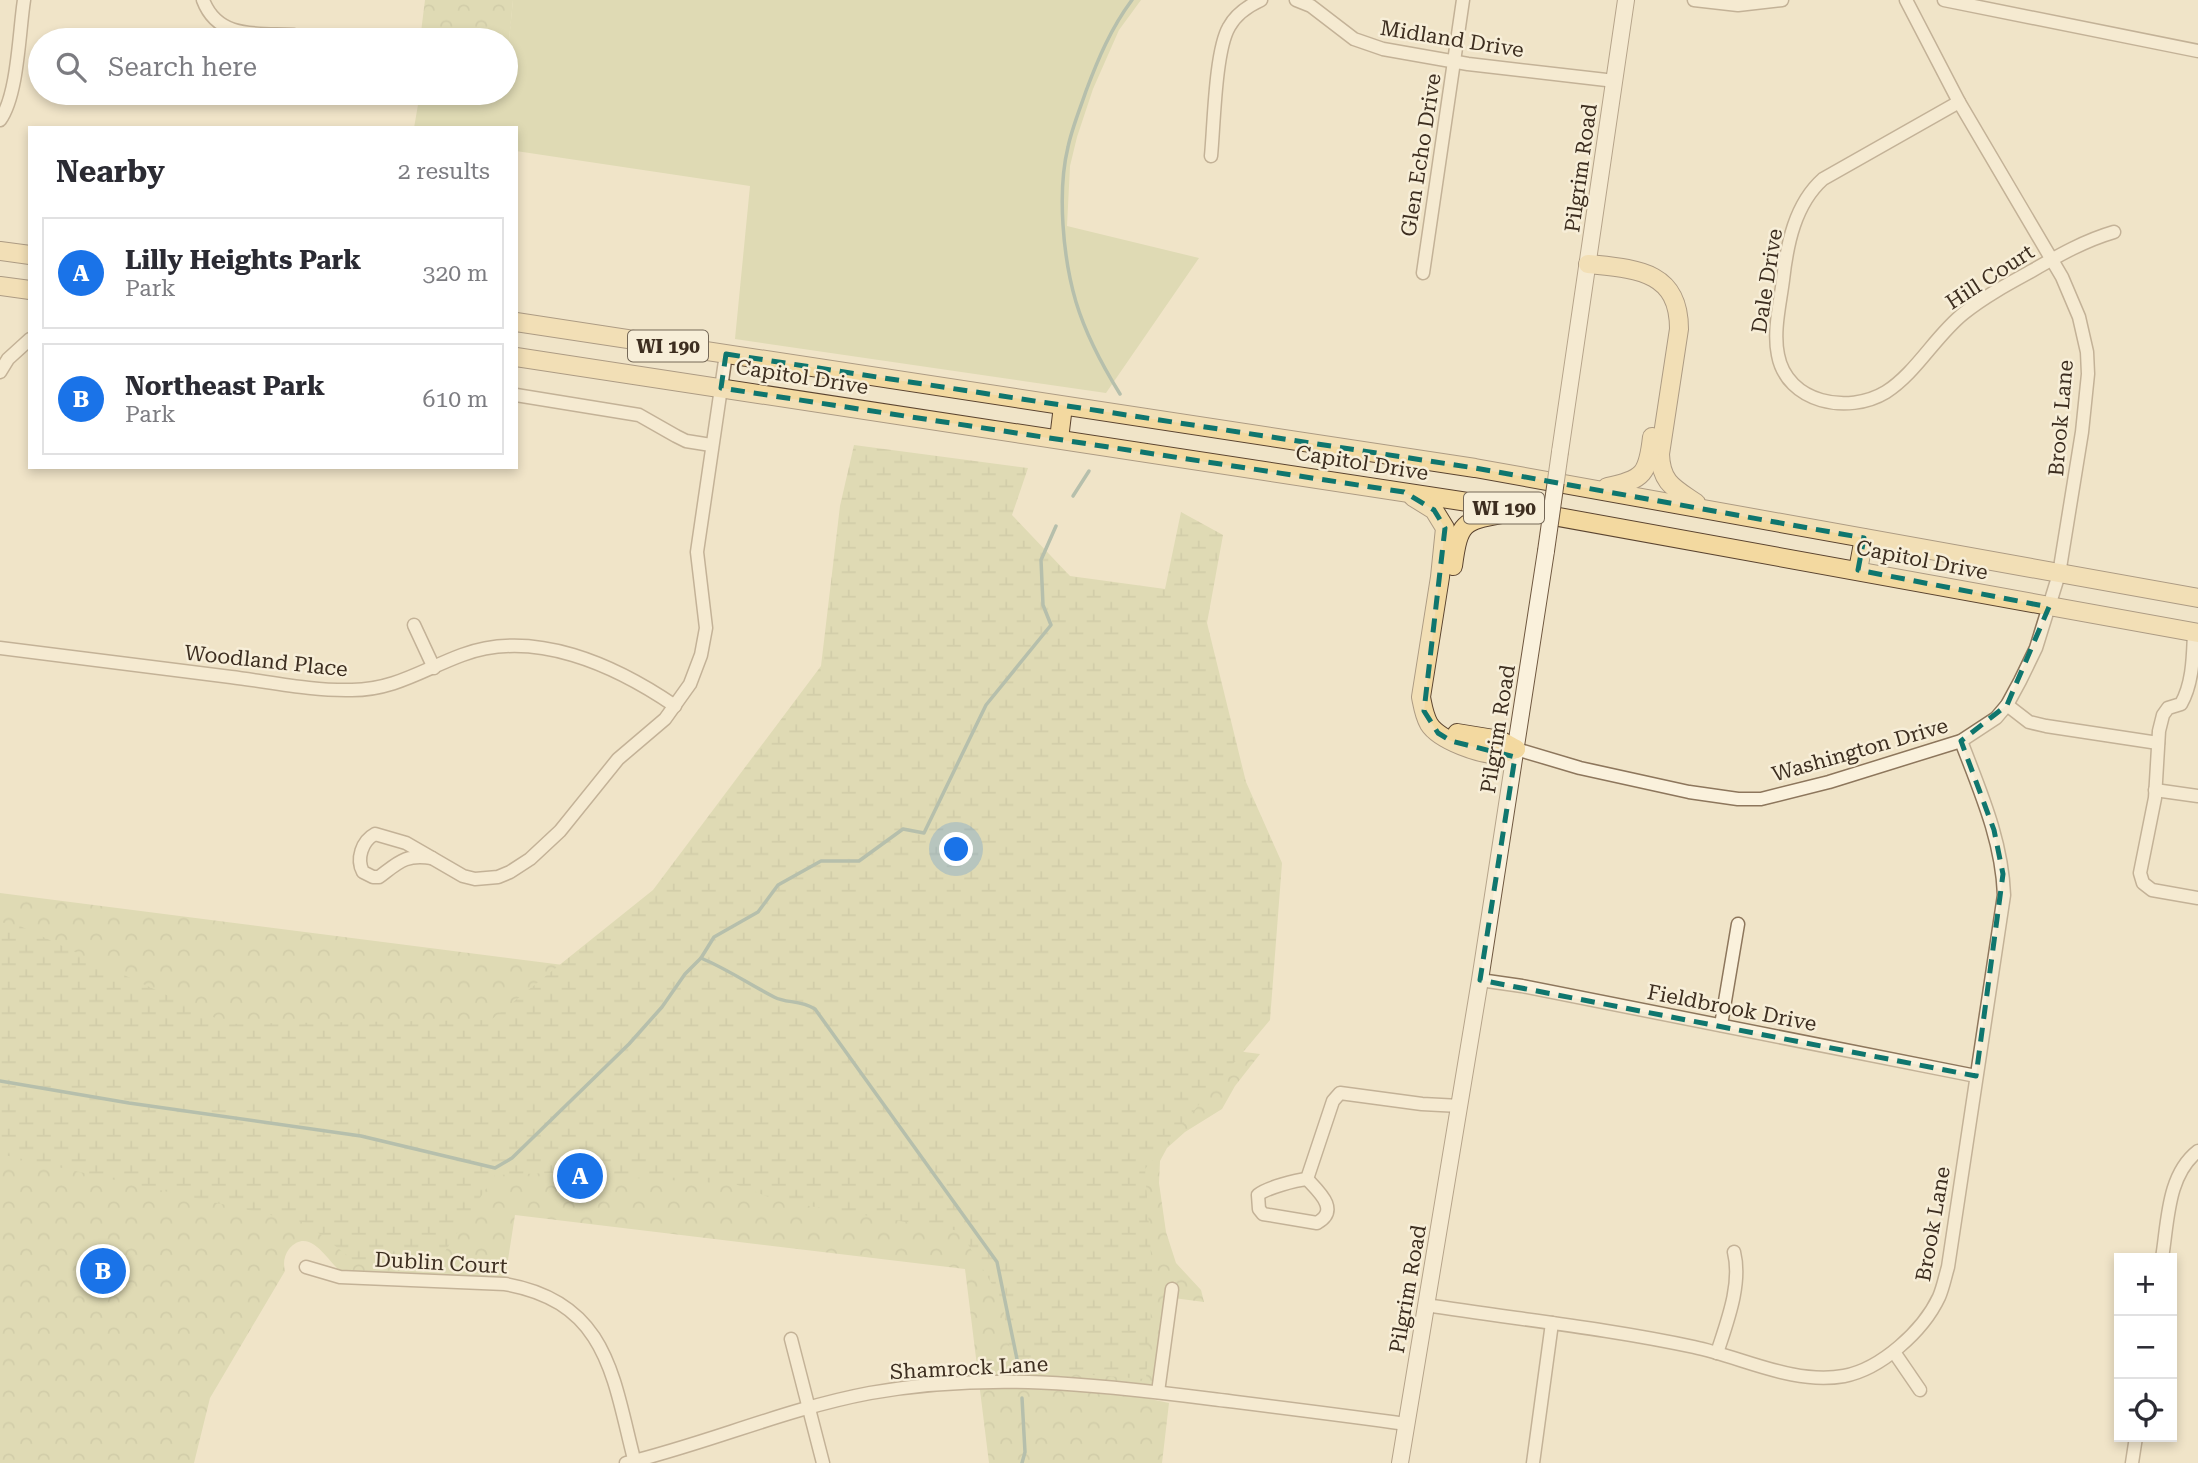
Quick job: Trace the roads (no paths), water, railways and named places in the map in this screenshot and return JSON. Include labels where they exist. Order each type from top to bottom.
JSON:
[{"type":"main road","name":"Pilgrim Road","points":[[1400,1463],[1516,749],[1626,0]]},
{"type":"main road","points":[[0,251],[26,254]]},
{"type":"main road","points":[[0,258],[26,254]]},
{"type":"main road","points":[[1587,270],[1620,267],[1650,275],[1666,286],[1676,299],[1679,329],[1660,454],[1661,466],[1665,479],[1702,507]]},
{"type":"main road","points":[[1587,270],[1651,286],[1665,301],[1671,320],[1646,468],[1636,480],[1598,489]]},
{"type":"main road","points":[[0,286],[28,290]]},
{"type":"main road","name":"Capitol Drive","points":[[518,322],[1598,489],[2198,598]]},
{"type":"main road","name":"Capitol Drive","points":[[518,357],[1520,510],[2196,633]]},
{"type":"main road","points":[[1059,439],[1063,406]]},
{"type":"main road","points":[[1404,492],[1434,510],[1445,528],[1421,697],[1430,725],[1451,741],[1499,755],[1516,749]]},
{"type":"main road","points":[[1516,749],[1500,740],[1464,736],[1449,728],[1441,721],[1433,700],[1453,562],[1461,531],[1465,524],[1476,519],[1520,510]]},
{"type":"main road","points":[[1858,570],[1864,538]]},
{"type":"street","points":[[0,120],[11,92],[23,0]]},
{"type":"street","points":[[203,0],[210,16],[229,28]]},
{"type":"street","points":[[1211,156],[1221,49],[1229,27],[1239,14],[1261,0]]},
{"type":"street","name":"Midland Drive","points":[[1296,0],[1311,6],[1344,33],[1367,44],[1455,62],[1615,81]]},
{"type":"street","name":"Glen Echo Drive","points":[[1423,273],[1463,0]]},
{"type":"street","points":[[1694,0],[1738,5],[1782,0]]},
{"type":"street","name":"Brook Lane","points":[[1906,0],[1959,102],[2073,298],[2087,352],[2088,374],[2080,444],[2059,574],[2036,648],[2007,705]]},
{"type":"street","points":[[1944,0],[2198,51]]},
{"type":"street","name":"Dale Drive","points":[[1868,400],[1854,403],[1825,402],[1792,383],[1780,364],[1777,346],[1778,314],[1791,236],[1802,204],[1823,179],[1959,102]]},
{"type":"street","name":"Hill Court","points":[[1868,400],[1885,392],[1901,379],[1931,344],[1964,312],[2083,242],[2114,232]]},
{"type":"street","points":[[0,372],[8,359],[28,341]]},
{"type":"street","points":[[432,858],[411,857],[402,860],[379,877],[368,876],[360,866],[365,842],[375,834],[406,843],[432,858],[463,876],[475,879],[498,877],[510,872],[530,859],[560,831],[618,759],[665,719],[690,684],[697,668],[706,628],[697,552],[726,355]]},
{"type":"street","points":[[518,395],[639,415],[686,441],[711,444]]},
{"type":"street","points":[[414,625],[434,668]]},
{"type":"street","points":[[2196,633],[2186,696],[2181,704],[2168,708],[2163,715],[2155,790],[2140,873],[2143,883],[2152,890],[2198,898]]},
{"type":"street","name":"Woodland Place","points":[[0,648],[352,691],[394,685],[465,654],[496,647],[526,645],[550,648],[585,659],[656,693],[675,706]]},
{"type":"street","points":[[2007,705],[2029,722],[2158,743]]},
{"type":"street","name":"Washington Drive","points":[[1516,749],[1580,768],[1689,792],[1738,799],[1761,799],[1829,782],[1961,741],[1989,723],[2007,705]]},
{"type":"street","name":"Brook Lane","points":[[1426,1305],[1641,1337],[1717,1353],[1779,1371],[1828,1378],[1860,1371],[1894,1352],[1924,1321],[1944,1284],[2004,895],[2003,874],[1994,830],[1961,741]]},
{"type":"street","points":[[2155,790],[2198,796]]},
{"type":"street","points":[[1721,1025],[1738,923]]},
{"type":"street","name":"Fieldbrook Drive","points":[[1480,980],[1976,1076]]},
{"type":"street","points":[[1307,1179],[1333,1101],[1340,1093],[1460,1105]]},
{"type":"street","points":[[2163,1253],[2175,1181],[2186,1161],[2197,1151]]},
{"type":"street","points":[[1307,1179],[1327,1202],[1325,1219],[1317,1223],[1263,1214],[1259,1209],[1258,1195],[1266,1188],[1286,1186],[1307,1179]]},
{"type":"street","points":[[1717,1353],[1736,1284],[1737,1264],[1734,1252]]},
{"type":"street","name":"Dublin Court","points":[[306,1267],[340,1277],[505,1284],[531,1290],[562,1304],[590,1330],[602,1348],[614,1381],[632,1462]]},
{"type":"street","points":[[1158,1392],[1172,1289]]},
{"type":"street","points":[[1533,1463],[1552,1323]]},
{"type":"street","points":[[791,1339],[823,1463]]},
{"type":"street","points":[[1894,1352],[1920,1390]]},
{"type":"street","name":"Shamrock Lane","points":[[632,1462],[809,1406],[907,1388],[1000,1381],[1073,1383],[1158,1392],[1406,1424]]},
{"type":"street","points":[[2132,1463],[2135,1442]]},
{"type":"waterway","points":[[1120,394],[1095,350],[1076,302],[1068,266],[1062,204],[1070,140],[1086,91],[1106,44],[1132,0]]},
{"type":"waterway","points":[[1073,496],[1089,471]]},
{"type":"waterway","points":[[0,1081],[129,1103],[361,1136],[495,1168],[512,1158],[629,1044],[701,958],[714,937],[758,912],[778,885],[821,861],[859,861],[903,829],[924,833],[986,705],[1051,625],[1043,605],[1041,560],[1056,526]]},
{"type":"waterway","points":[[701,958],[774,997],[815,1009],[997,1262],[1018,1364]]},
{"type":"waterway","points":[[1022,1398],[1025,1452],[1022,1463]]},
{"type":"place","name":"Lilly Heights Park","points":[[580,1176]]},
{"type":"place","name":"Northeast Park","points":[[103,1271]]}]
